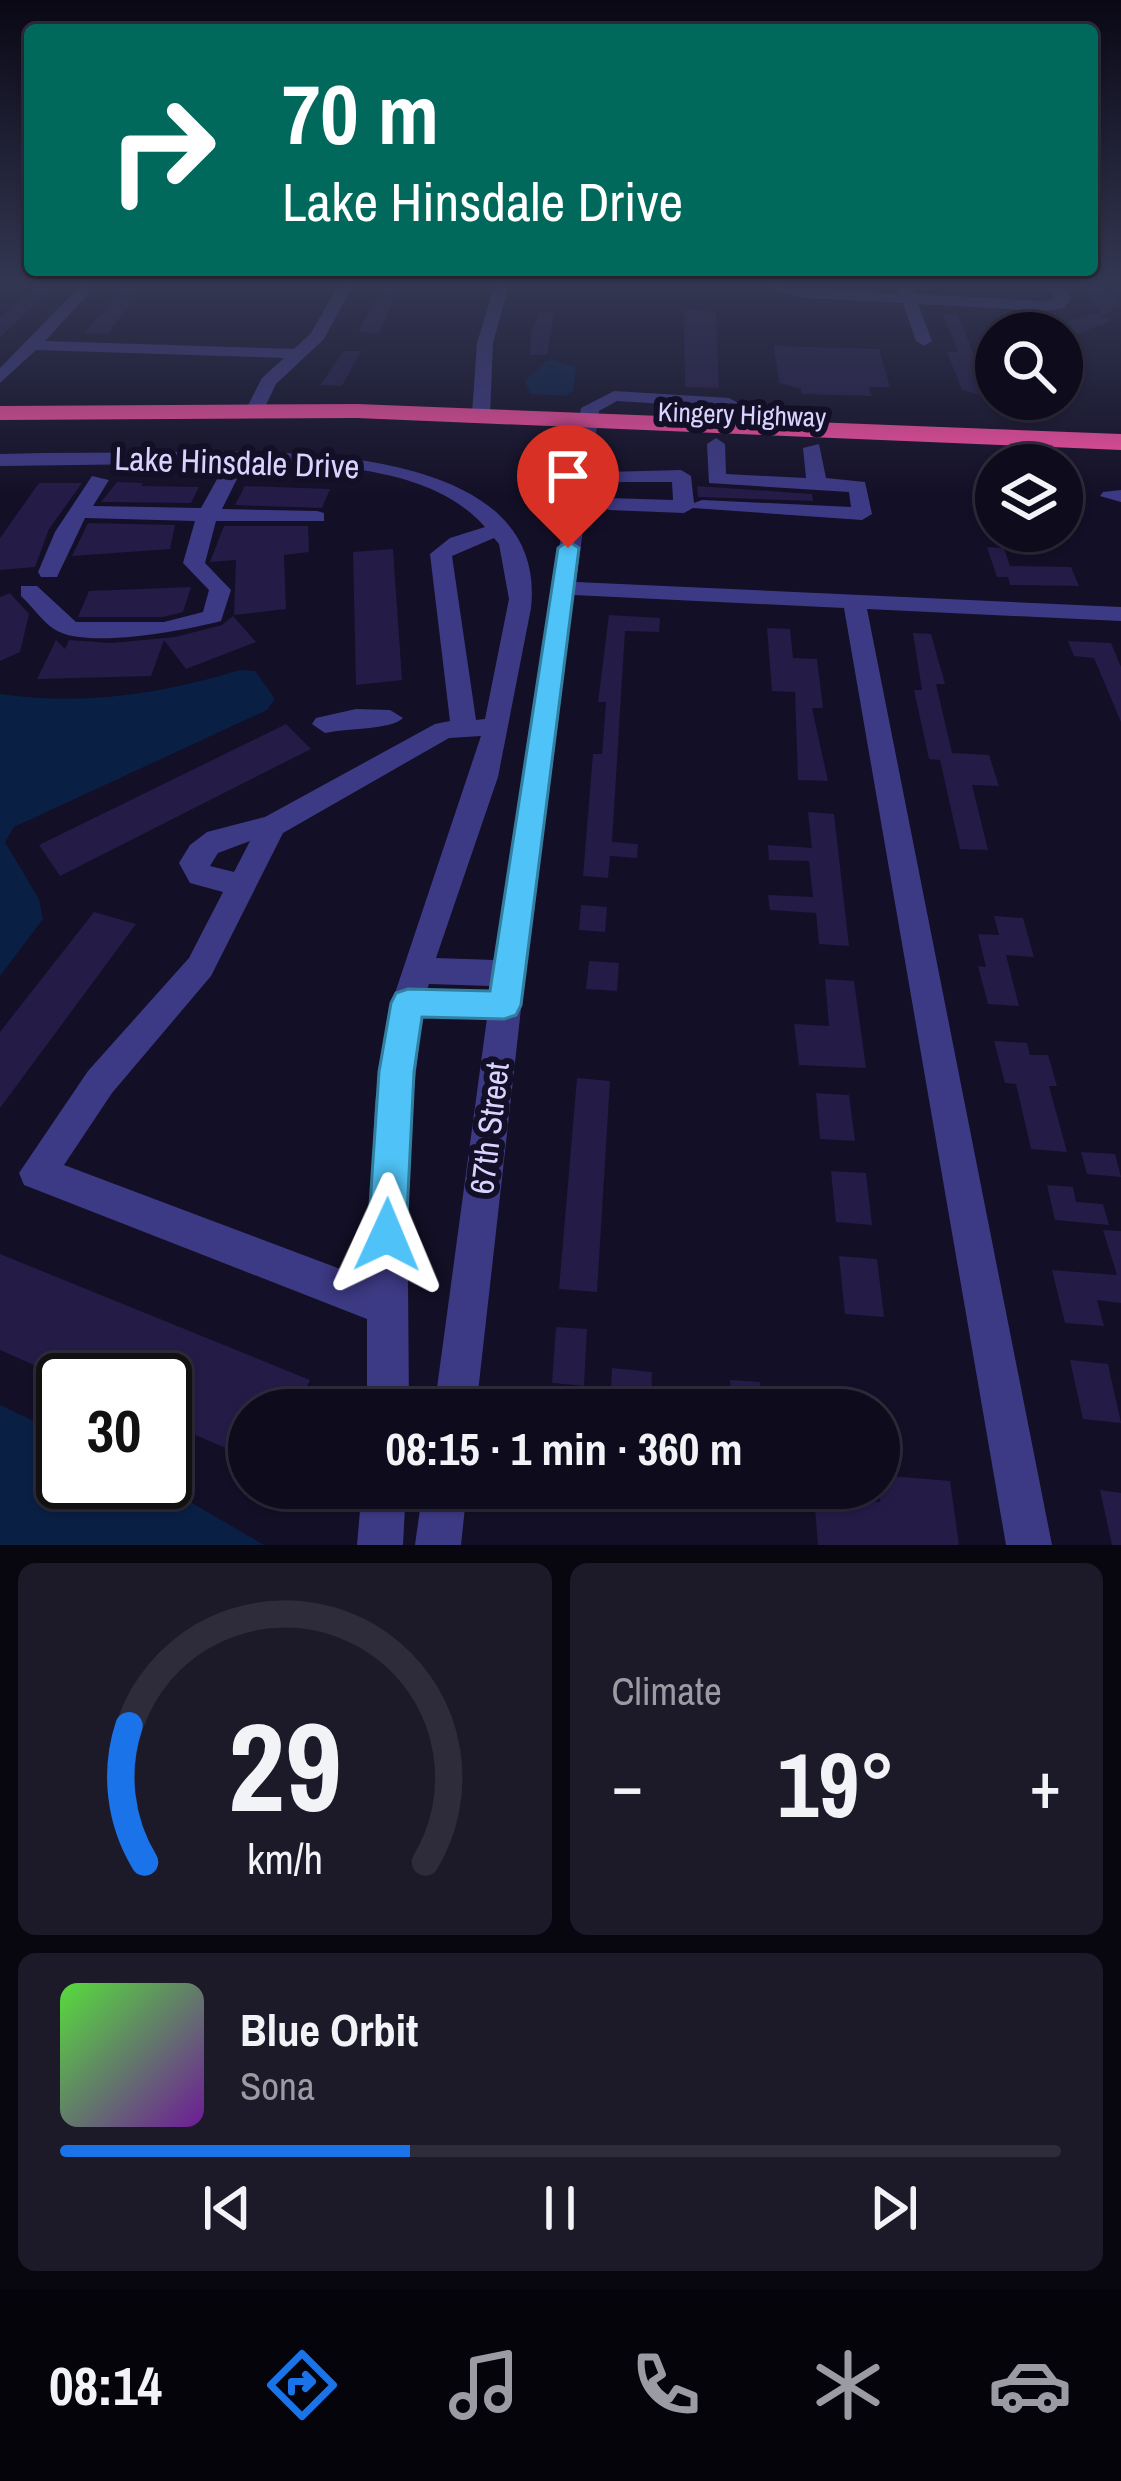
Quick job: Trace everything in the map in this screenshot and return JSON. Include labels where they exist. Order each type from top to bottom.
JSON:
[{"type":"highway","name":"Kingery Highway","points":[[0,413],[255,409],[481,414],[716,444],[1121,460]]},
{"type":"highway","name":"Kingery Highway","points":[[0,430],[586,428],[1121,442]]},
{"type":"street","points":[[0,379],[24,353]]},
{"type":"street","points":[[274,353],[298,354]]},
{"type":"street","points":[[481,414],[484,353]]},
{"type":"street","points":[[255,409],[268,382],[298,354]]},
{"type":"street","points":[[586,428],[593,403],[614,395],[729,404]]},
{"type":"street","name":"67th Street","points":[[458,1389],[507,989],[586,428]]},
{"type":"street","points":[[702,506],[862,514],[858,486],[716,479],[716,444]]},
{"type":"street","points":[[812,448],[818,484]]},
{"type":"street","points":[[29,591],[65,627],[76,629],[166,629],[213,616],[220,590],[197,569],[194,559],[239,457]]},
{"type":"street","name":"Lake Hinsdale Drive","points":[[0,460],[332,460],[395,470],[461,498],[498,530]]},
{"type":"street","points":[[574,507],[684,507],[681,476],[579,475]]},
{"type":"street","points":[[609,505],[612,476]]},
{"type":"street","points":[[50,572],[66,532],[99,480]]},
{"type":"street","points":[[78,516],[207,522]]},
{"type":"street","points":[[388,1389],[386,1199],[396,1072],[412,987],[443,884],[483,781],[480,727],[441,554],[498,530],[513,549],[521,592],[480,727]]},
{"type":"street","points":[[562,588],[1121,614]]},
{"type":"street","points":[[854,602],[1028,1545]]},
{"type":"street","points":[[326,724],[388,706],[416,746]]},
{"type":"street","points":[[243,885],[200,875],[194,863],[202,846],[272,826],[444,730],[480,727]]},
{"type":"street","points":[[272,826],[200,967],[100,1082],[37,1172],[389,1307]]},
{"type":"street","points":[[412,987],[507,989]]},
{"type":"street","points":[[380,1545],[383,1509]]},
{"type":"street","points":[[438,1545],[442,1509]]},
{"type":"water","points":[[546,361],[576,367],[573,391],[565,396],[530,394],[525,381]]},
{"type":"water","points":[[240,670],[255,671],[275,699],[267,710],[14,827],[5,842],[39,899],[43,919],[0,976],[0,694],[61,699],[122,696]]},
{"type":"water","points":[[0,1405],[36,1422],[36,1509],[192,1509],[192,1503],[264,1545],[0,1545]]},
{"type":"building","points":[[343,353],[360,353],[342,386],[320,385]]},
{"type":"building","points":[[685,353],[718,353],[719,388],[685,387]]},
{"type":"building","points":[[775,353],[880,353],[890,387],[869,387],[872,396],[801,394],[801,389],[779,383]]},
{"type":"building","points":[[947,353],[975,353],[975,393],[962,390]]},
{"type":"building","points":[[117,482],[199,487],[191,503],[101,502]]},
{"type":"building","points":[[39,483],[82,483],[49,529],[35,567],[0,570],[0,538]]},
{"type":"building","points":[[245,486],[330,489],[322,508],[235,505]]},
{"type":"building","points":[[697,486],[812,494],[813,501],[698,497]]},
{"type":"building","points":[[88,523],[175,525],[170,549],[72,556]]},
{"type":"building","points":[[224,526],[308,526],[309,552],[284,555],[286,609],[234,615],[236,560],[210,562]]},
{"type":"building","points":[[393,549],[402,680],[356,685],[353,552]]},
{"type":"building","points":[[989,552],[1005,552],[1010,566],[1071,567],[1079,586],[1010,585],[1008,577],[997,577]]},
{"type":"building","points":[[191,587],[183,612],[163,617],[78,617],[89,591]]},
{"type":"building","points":[[10,593],[29,614],[20,652],[0,661],[0,597]]},
{"type":"building","points":[[609,615],[660,618],[659,632],[625,631],[612,842],[638,844],[637,858],[610,856],[608,878],[583,876],[593,754],[602,754],[606,702],[598,702]]},
{"type":"building","points":[[233,616],[256,642],[186,669],[164,640],[151,676],[37,679],[56,640],[65,649],[69,640],[111,643],[175,637],[222,625]]},
{"type":"building","points":[[767,628],[790,629],[793,658],[817,659],[823,708],[812,708],[828,781],[798,780],[795,692],[772,691]]},
{"type":"building","points":[[913,633],[931,634],[945,684],[936,684],[952,753],[989,755],[999,786],[972,785],[988,850],[960,849],[940,760],[929,759],[914,690],[922,690]]},
{"type":"building","points":[[1068,641],[1111,643],[1121,667],[1121,722],[1094,658],[1074,656]]},
{"type":"building","points":[[286,724],[311,749],[60,876],[39,845]]},
{"type":"building","points":[[808,812],[834,814],[849,946],[819,944],[816,913],[770,910],[768,895],[813,897],[809,861],[769,860],[768,845],[812,848]]},
{"type":"building","points":[[581,905],[607,907],[605,932],[579,930]]},
{"type":"building","points":[[94,912],[136,924],[0,1108],[0,1032]]},
{"type":"building","points":[[994,916],[1023,918],[1034,957],[1006,955],[1019,1006],[988,1004],[978,966],[986,967],[978,934],[999,935]]},
{"type":"building","points":[[589,961],[619,963],[617,991],[586,989]]},
{"type":"building","points":[[825,979],[854,981],[866,1068],[799,1065],[794,1024],[829,1026]]},
{"type":"building","points":[[994,1041],[1027,1043],[1030,1055],[1048,1055],[1057,1086],[1049,1086],[1067,1152],[1031,1149],[1016,1084],[1005,1083]]},
{"type":"building","points":[[577,1078],[610,1081],[597,1292],[559,1289]]},
{"type":"building","points":[[816,1093],[849,1095],[855,1141],[820,1139]]},
{"type":"building","points":[[1081,1152],[1115,1154],[1121,1177],[1087,1174]]},
{"type":"building","points":[[831,1171],[866,1173],[872,1225],[836,1222]]},
{"type":"building","points":[[1047,1185],[1073,1187],[1076,1202],[1103,1204],[1109,1225],[1055,1220]]},
{"type":"building","points":[[1103,1230],[1121,1231],[1121,1303],[1097,1300],[1104,1326],[1065,1323],[1052,1270],[1117,1275]]},
{"type":"building","points":[[0,1254],[310,1380],[306,1389],[228,1389],[228,1449],[192,1434],[192,1353],[36,1353],[36,1366],[0,1350]]},
{"type":"building","points":[[839,1256],[877,1259],[884,1317],[845,1314]]},
{"type":"building","points":[[556,1327],[587,1329],[584,1386],[552,1383]]},
{"type":"building","points":[[1070,1360],[1108,1364],[1121,1423],[1083,1419]]},
{"type":"building","points":[[612,1368],[652,1372],[652,1389],[611,1389]]},
{"type":"building","points":[[730,1380],[760,1382],[760,1389],[731,1389]]},
{"type":"building","points":[[900,1477],[950,1481],[959,1545],[818,1545],[815,1509],[900,1509]]},
{"type":"building","points":[[1100,1490],[1121,1493],[1121,1545],[1112,1545]]},
{"type":"route","points":[[387,1235],[396,1072],[408,1003],[504,1005],[568,548]]}]
